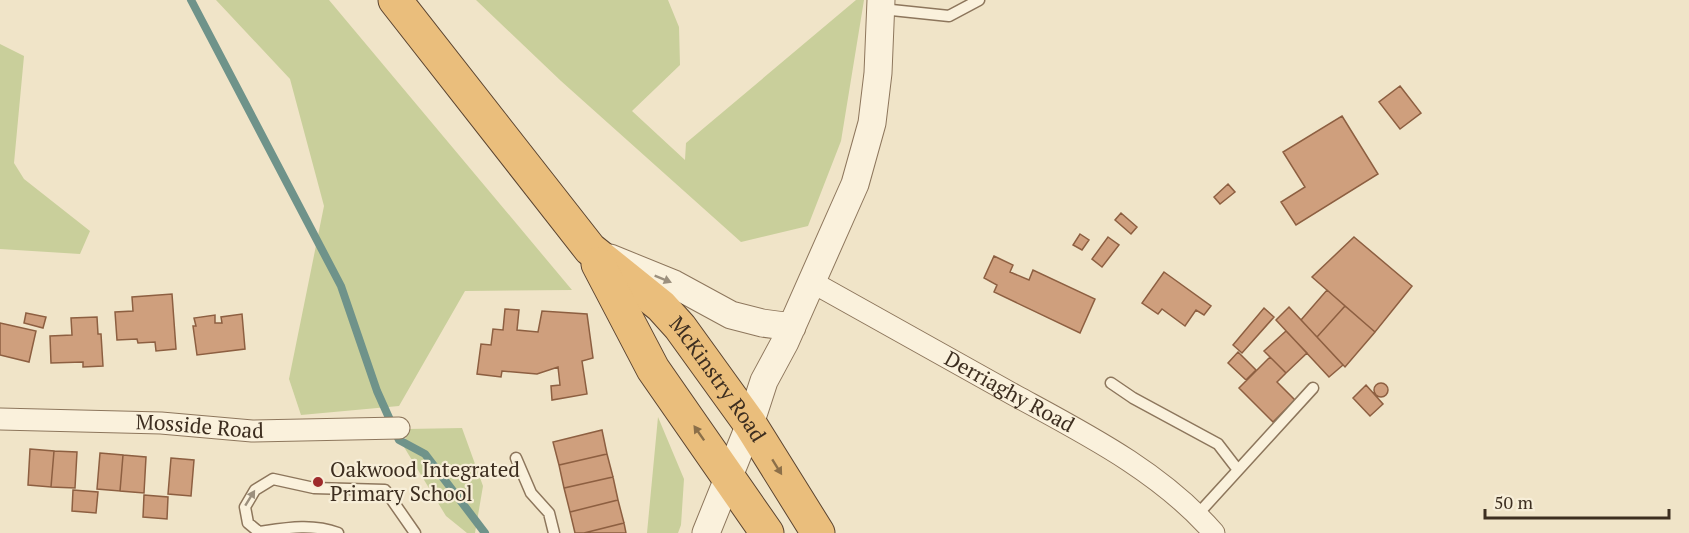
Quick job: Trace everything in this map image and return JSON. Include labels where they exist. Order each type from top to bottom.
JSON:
[{"type":"highway","name":"McKinstry Road","points":[[395,0],[590,249],[653,369],[739,449],[818,533]]},
{"type":"highway","name":"McKinstry Road","points":[[590,249],[661,306],[680,327],[739,449],[767,533]]},
{"type":"highway","points":[[739,449],[792,533]]},
{"type":"street","points":[[706,533],[764,381],[792,327],[855,184],[872,123],[878,73],[881,5]]},
{"type":"street","points":[[590,249],[674,284],[731,315],[762,323],[792,327]]},
{"type":"street","name":"Derriaghy Road","points":[[812,282],[1098,441],[1155,480],[1198,514],[1214,533]]},
{"type":"street","name":"Mosside Road","points":[[0,419],[161,423],[252,431],[391,428]]},
{"type":"lane","points":[[881,5],[949,15],[979,0]]},
{"type":"lane","points":[[1111,383],[1133,398],[1218,444],[1238,470]]},
{"type":"lane","points":[[1198,514],[1313,388]]},
{"type":"lane","points":[[516,458],[531,493],[549,513],[554,533]]},
{"type":"lane","points":[[338,533],[324,528],[298,527],[259,532],[249,530],[245,507],[255,490],[273,479],[314,488],[385,490],[415,533]]},
{"type":"green space","points":[[216,0],[329,0],[572,290],[465,291],[399,406],[301,415],[289,379],[324,206],[290,79]]},
{"type":"green space","points":[[476,0],[668,0],[679,27],[680,65],[632,111],[685,160],[686,143],[856,0],[864,0],[841,141],[808,226],[741,242],[561,81]]},
{"type":"green space","points":[[0,44],[24,56],[14,163],[24,179],[90,231],[80,254],[0,249]]},
{"type":"green space","points":[[658,417],[684,479],[681,525],[678,533],[647,533]]},
{"type":"green space","points":[[462,428],[483,486],[475,533],[467,533],[446,516],[404,447],[407,429]]},
{"type":"building","points":[[1400,86],[1421,113],[1400,129],[1379,102]]},
{"type":"building","points":[[1342,116],[1378,174],[1296,225],[1281,202],[1305,187],[1283,152]]},
{"type":"building","points":[[1228,184],[1235,192],[1220,204],[1214,197]]},
{"type":"building","points":[[1121,213],[1137,227],[1131,234],[1115,220]]},
{"type":"building","points":[[1080,234],[1089,240],[1082,250],[1073,245]]},
{"type":"building","points":[[1108,237],[1119,245],[1102,267],[1092,259]]},
{"type":"building","points":[[1354,237],[1412,286],[1375,332],[1312,277]]},
{"type":"building","points":[[994,256],[1013,265],[1010,272],[1029,280],[1033,270],[1095,299],[1080,333],[994,292],[997,285],[984,278]]},
{"type":"building","points":[[1164,272],[1211,306],[1204,315],[1196,310],[1185,326],[1162,309],[1158,314],[1142,303]]},
{"type":"building","points":[[1327,290],[1345,306],[1317,337],[1301,320]]},
{"type":"building","points":[[172,294],[176,349],[156,351],[155,342],[138,343],[137,339],[117,340],[115,312],[133,311],[132,297]]},
{"type":"building","points":[[1345,306],[1375,332],[1345,367],[1317,337]]},
{"type":"building","points":[[1289,307],[1343,365],[1329,377],[1276,320]]},
{"type":"building","points":[[1264,308],[1274,317],[1242,353],[1233,345]]},
{"type":"building","points":[[505,309],[519,310],[517,330],[538,332],[542,311],[587,314],[593,358],[582,361],[587,394],[552,400],[551,386],[560,385],[558,367],[537,374],[502,371],[501,377],[477,374],[481,344],[491,345],[493,329],[503,330]]},
{"type":"building","points":[[26,313],[46,317],[43,328],[24,323]]},
{"type":"building","points":[[242,314],[245,349],[197,355],[194,318],[215,315],[215,323],[222,323],[221,317]]},
{"type":"building","points":[[97,317],[98,334],[101,334],[103,366],[83,367],[83,362],[51,363],[50,336],[72,335],[71,318]]},
{"type":"building","points":[[0,323],[36,331],[29,362],[0,355]]},
{"type":"building","points":[[1286,331],[1307,353],[1286,373],[1264,351]]},
{"type":"building","points":[[1238,352],[1256,370],[1246,380],[1228,363]]},
{"type":"building","points":[[1270,357],[1286,373],[1277,382],[1295,400],[1273,422],[1239,388]]},
{"type":"building","points":[[1378,383],[1384,383],[1388,390],[1384,397],[1378,397],[1374,393],[1374,387]]},
{"type":"building","points":[[1366,385],[1383,404],[1370,416],[1353,398]]},
{"type":"building","points":[[602,430],[607,454],[559,465],[553,442]]},
{"type":"building","points":[[30,449],[54,451],[51,487],[28,485]]},
{"type":"building","points":[[54,451],[77,452],[75,488],[51,487]]},
{"type":"building","points":[[100,453],[123,455],[120,491],[97,489]]},
{"type":"building","points":[[607,454],[613,477],[564,488],[559,465]]},
{"type":"building","points":[[123,455],[146,457],[144,493],[120,491]]},
{"type":"building","points":[[171,458],[194,460],[191,496],[168,494]]},
{"type":"building","points":[[613,477],[618,500],[570,512],[564,488]]},
{"type":"building","points":[[73,490],[98,492],[96,513],[72,511]]},
{"type":"building","points":[[144,495],[168,497],[167,519],[143,517]]},
{"type":"building","points":[[618,500],[624,523],[575,533],[570,512]]},
{"type":"building","points":[[624,523],[626,533],[584,533]]},
{"type":"waterway","points":[[191,0],[341,286],[377,391],[399,440],[425,454],[485,533]]},
{"type":"place","name":"Oakwood Integrated Primary School","points":[[318,482]]}]
